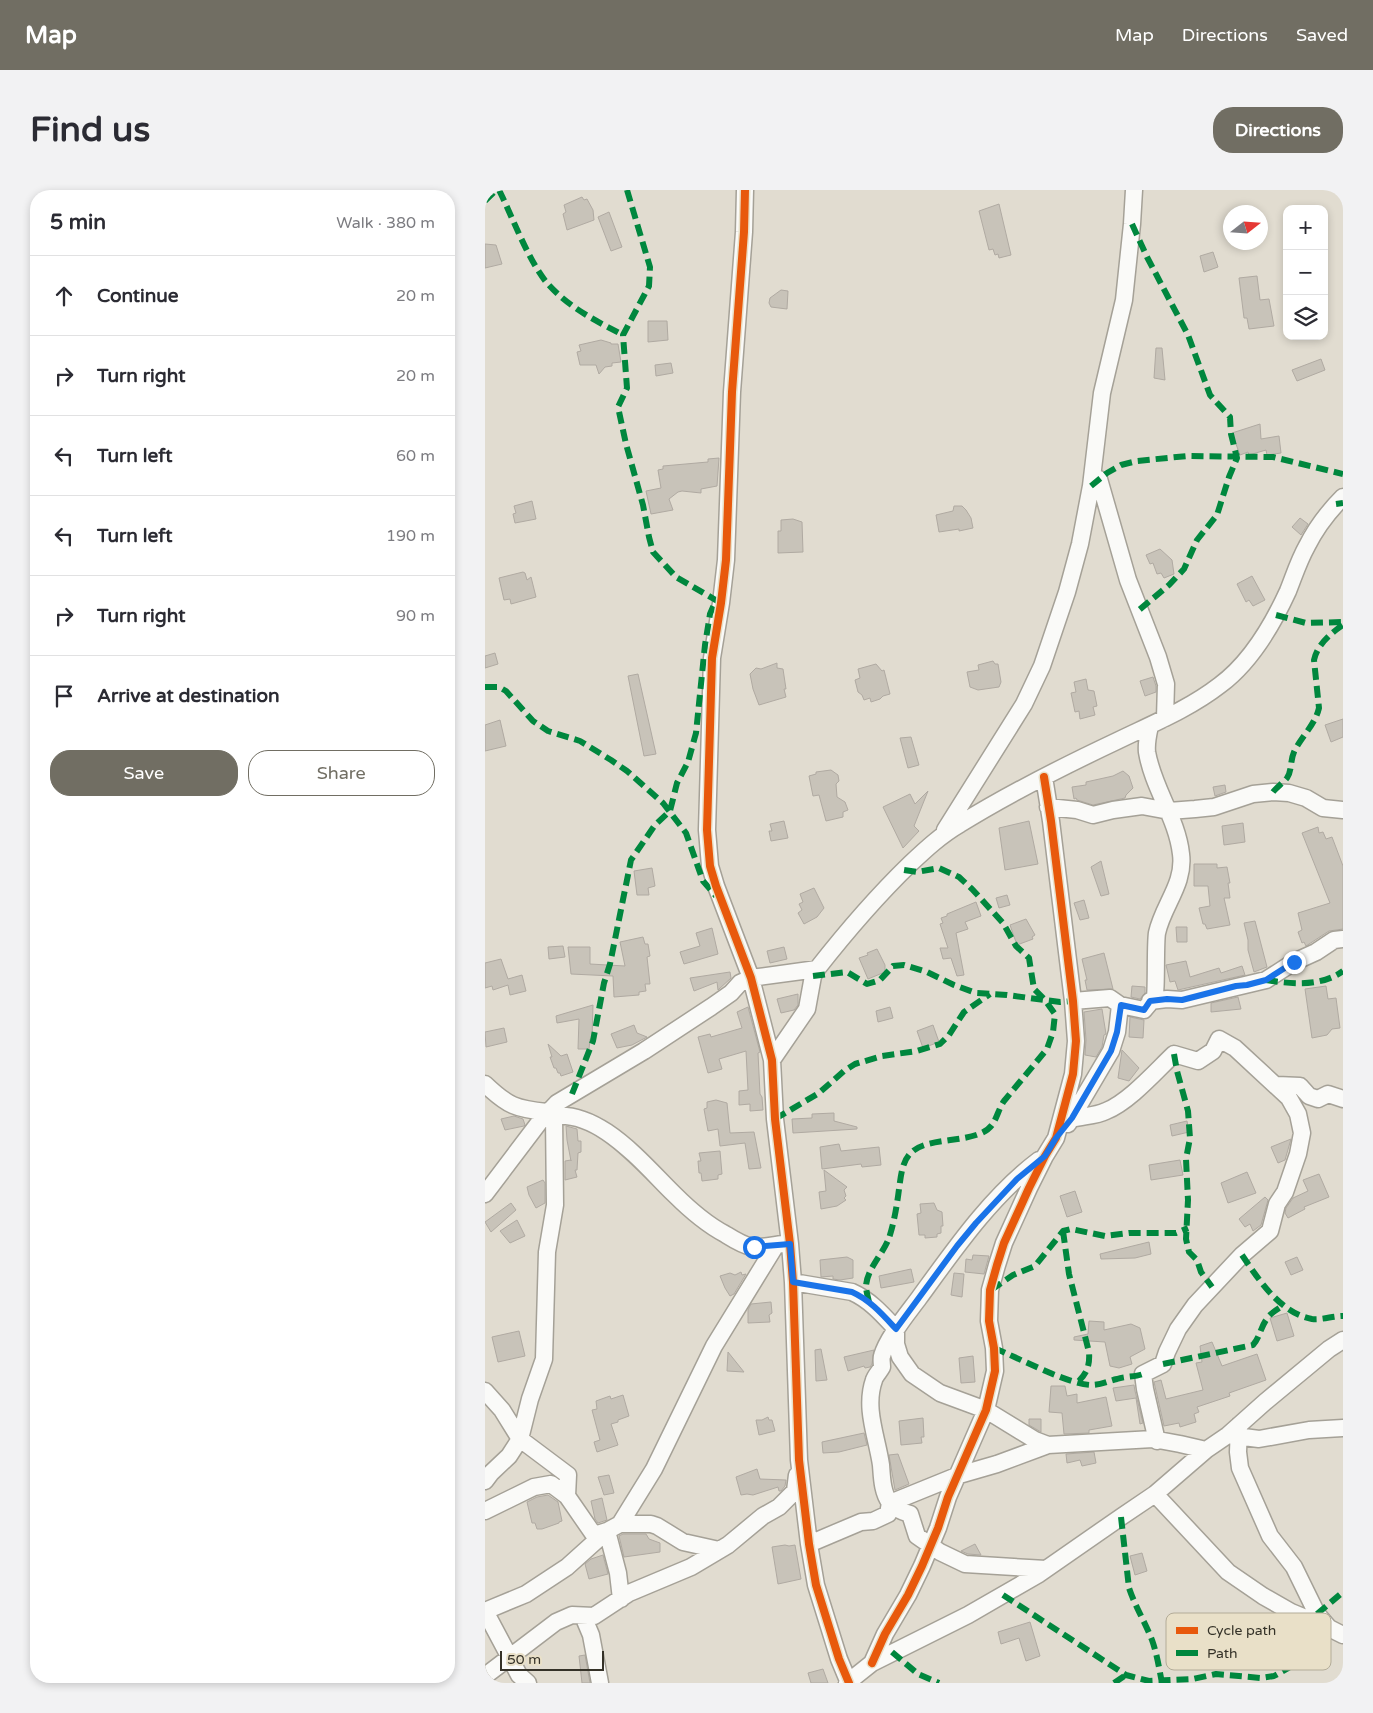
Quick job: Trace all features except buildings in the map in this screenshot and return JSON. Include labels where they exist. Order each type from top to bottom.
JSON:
[{"type":"street","points":[[745,190],[744,232],[732,392],[726,560],[721,603],[711,658],[707,830],[710,866],[751,978],[771,1060],[783,1244],[793,1282],[799,1460],[809,1544],[815,1585],[848,1683],[872,1663],[968,1615],[1046,1569],[1155,1494],[1226,1438],[1329,1349],[1343,1340]]},
{"type":"street","points":[[942,836],[1024,704],[1042,666],[1067,592],[1080,544],[1091,486],[1102,393],[1124,300],[1133,224],[1134,190]]},
{"type":"street","points":[[1099,479],[1128,580],[1158,656],[1166,684],[1165,718]]},
{"type":"street","points":[[771,1060],[807,1009],[813,976],[817,969],[850,928],[893,881],[927,848],[942,836],[993,804],[1196,701],[1221,685],[1240,667],[1259,644],[1288,591],[1307,545],[1319,526],[1343,498]]},
{"type":"street","points":[[1073,1001],[1110,998],[1121,1005],[1144,1010],[1154,998],[1157,931],[1181,876],[1181,855],[1177,833],[1155,780],[1147,752],[1150,726]]},
{"type":"street","points":[[1044,777],[1073,1001],[1076,1041],[1074,1065],[1056,1138]]},
{"type":"street","points":[[1048,807],[1077,810],[1093,815],[1142,806],[1169,811],[1214,807],[1253,794],[1273,792],[1289,793],[1306,798],[1323,808],[1343,810]]},
{"type":"street","points":[[1150,1001],[1182,1000],[1266,980],[1334,940],[1343,940]]},
{"type":"street","points":[[485,1194],[557,1103],[669,1034],[723,998],[740,983],[751,978],[817,969]]},
{"type":"street","points":[[872,1663],[885,1634],[908,1595],[931,1545],[948,1497],[986,1410],[995,1371],[994,1348],[989,1321],[991,1290],[1005,1243],[1045,1156],[1072,1118],[1111,1051],[1117,1032],[1121,1005]]},
{"type":"street","points":[[1072,1118],[1106,1112],[1137,1089],[1174,1054],[1198,1061],[1213,1051],[1219,1039],[1235,1048],[1277,1086],[1289,1098],[1298,1114],[1303,1133],[1298,1154],[1285,1192],[1277,1204],[1270,1230],[1242,1255],[1195,1305],[1178,1329],[1163,1364],[1143,1374],[1157,1441]]},
{"type":"street","points":[[485,1084],[508,1103],[523,1110],[547,1116],[591,1122],[645,1163],[674,1194],[710,1226],[739,1243],[754,1247],[783,1244]]},
{"type":"street","points":[[1277,1086],[1300,1086],[1309,1096],[1318,1099],[1328,1094],[1343,1099]]},
{"type":"street","points":[[485,1481],[491,1472],[509,1456],[521,1440],[530,1399],[544,1359],[547,1252],[555,1205],[547,1116]]},
{"type":"street","points":[[809,1544],[861,1522],[873,1521],[888,1514],[890,1503],[882,1482],[881,1464],[871,1414],[874,1379],[883,1367],[882,1357],[896,1329],[957,1246],[1017,1179],[1045,1156]]},
{"type":"street","points":[[528,1683],[519,1675],[485,1611],[526,1594],[567,1567],[613,1528],[654,1468],[714,1346],[783,1244]]},
{"type":"street","points":[[793,1282],[852,1292],[860,1296],[883,1315],[896,1329],[896,1344],[899,1357],[912,1374],[940,1393],[986,1410],[1035,1440],[1048,1445]]},
{"type":"street","points":[[485,1391],[502,1410],[521,1440],[568,1475],[567,1496]]},
{"type":"street","points":[[890,1503],[959,1475],[997,1464],[1048,1445],[1153,1440],[1180,1444],[1226,1438],[1259,1439],[1309,1430],[1343,1428]]},
{"type":"street","points":[[1226,1438],[1270,1536],[1294,1567],[1317,1613]]},
{"type":"street","points":[[485,1676],[555,1622],[571,1615],[594,1616],[636,1590],[691,1567],[719,1550],[763,1516],[779,1507],[795,1491],[799,1460]]},
{"type":"street","points":[[485,1511],[533,1487],[551,1484],[567,1496],[594,1535],[613,1528],[651,1524],[683,1542],[719,1550]]},
{"type":"street","points":[[1155,1494],[1229,1572],[1263,1596],[1293,1613]]},
{"type":"street","points":[[485,1498],[485,1505]]},
{"type":"street","points":[[890,1503],[903,1512],[910,1514],[917,1536],[951,1558],[965,1564],[1046,1569]]},
{"type":"street","points":[[613,1528],[621,1599]]},
{"type":"street","points":[[583,1616],[591,1635],[600,1683]]},
{"type":"marked path","points":[[485,201],[496,190]]},
{"type":"marked path","points":[[499,190],[533,263],[547,283],[573,306],[623,335]]},
{"type":"marked path","points":[[627,190],[650,267],[649,286],[623,335],[627,388],[618,407],[626,444],[643,505],[653,552],[676,577],[719,602]]},
{"type":"marked path","points":[[1132,224],[1188,335],[1210,395],[1230,417],[1231,434],[1237,458],[1217,515],[1197,540],[1184,569],[1169,585],[1139,610]]},
{"type":"marked path","points":[[1091,486],[1121,465],[1137,461],[1187,456],[1273,457],[1343,474]]},
{"type":"marked path","points":[[1336,504],[1343,503]]},
{"type":"marked path","points":[[572,1094],[593,1041],[631,860],[655,825],[670,811],[677,783],[688,762],[696,733],[710,614],[716,600]]},
{"type":"marked path","points":[[1276,615],[1306,623],[1343,622]]},
{"type":"marked path","points":[[1273,792],[1289,775],[1294,752],[1314,720],[1319,708],[1314,660],[1318,649],[1325,640],[1343,625]]},
{"type":"marked path","points":[[485,687],[499,687],[506,691],[533,721],[548,731],[580,741],[611,760],[627,771],[663,803],[686,833],[703,881],[716,896]]},
{"type":"marked path","points":[[869,1302],[866,1288],[867,1280],[889,1238],[895,1214],[901,1173],[906,1158],[921,1146],[966,1138],[985,1131],[992,1125],[1004,1101],[1047,1049],[1053,1032],[1055,1014],[1034,989],[1029,958],[1016,946],[1003,923],[972,889],[959,877],[939,868],[917,872],[904,870]]},
{"type":"marked path","points":[[813,976],[847,972],[867,984],[880,980],[893,966],[904,965],[927,972],[976,993],[1060,1002],[1073,1001]]},
{"type":"marked path","points":[[1266,980],[1285,983],[1316,982],[1325,980],[1343,971]]},
{"type":"marked path","points":[[775,1119],[819,1093],[855,1064],[882,1056],[917,1051],[940,1044],[949,1035],[964,1012],[990,994]]},
{"type":"marked path","points":[[1174,1054],[1188,1111],[1190,1138],[1186,1159],[1188,1200],[1186,1239],[1189,1252],[1197,1260],[1201,1272],[1212,1287]]},
{"type":"marked path","points":[[991,1290],[1013,1275],[1035,1266],[1063,1231],[1071,1229],[1105,1236],[1129,1233],[1176,1233],[1188,1228]]},
{"type":"marked path","points":[[1063,1231],[1069,1274],[1089,1352],[1087,1369],[1077,1383]]},
{"type":"marked path","points":[[1242,1255],[1263,1285],[1280,1303],[1290,1310],[1312,1319],[1343,1316]]},
{"type":"marked path","points":[[1163,1364],[1253,1345],[1267,1318],[1284,1305]]},
{"type":"marked path","points":[[994,1348],[1081,1384],[1098,1384],[1143,1374]]},
{"type":"marked path","points":[[1121,1517],[1129,1588],[1152,1640],[1162,1683]]},
{"type":"marked path","points":[[1318,1613],[1343,1592]]},
{"type":"marked path","points":[[1003,1595],[1126,1675],[1149,1681],[1193,1679],[1216,1674],[1261,1678],[1274,1676],[1285,1670]]},
{"type":"marked path","points":[[892,1652],[918,1674],[939,1683]]},
{"type":"marked path","points":[[1114,1683],[1126,1675]]},
{"type":"cycle path","points":[[745,190],[744,232],[732,392],[726,560],[712,658],[707,830],[710,866],[751,978],[772,1060],[775,1119],[793,1282],[799,1460],[809,1544],[816,1585],[839,1659],[849,1683]]},
{"type":"cycle path","points":[[872,1663],[885,1634],[908,1595],[922,1566],[938,1528],[948,1497],[986,1410],[995,1371],[994,1348],[989,1321],[990,1290],[1004,1243],[1029,1188],[1056,1138],[1073,1074],[1076,1041],[1073,1001],[1044,777]]},
{"type":"route","points":[[754,1247],[790,1244],[793,1282],[852,1292],[869,1302],[896,1329],[976,1223],[1017,1179],[1045,1156],[1072,1118],[1115,1042],[1121,1005],[1144,1010],[1150,1001],[1182,1000],[1247,985],[1266,980],[1294,962]]}]
